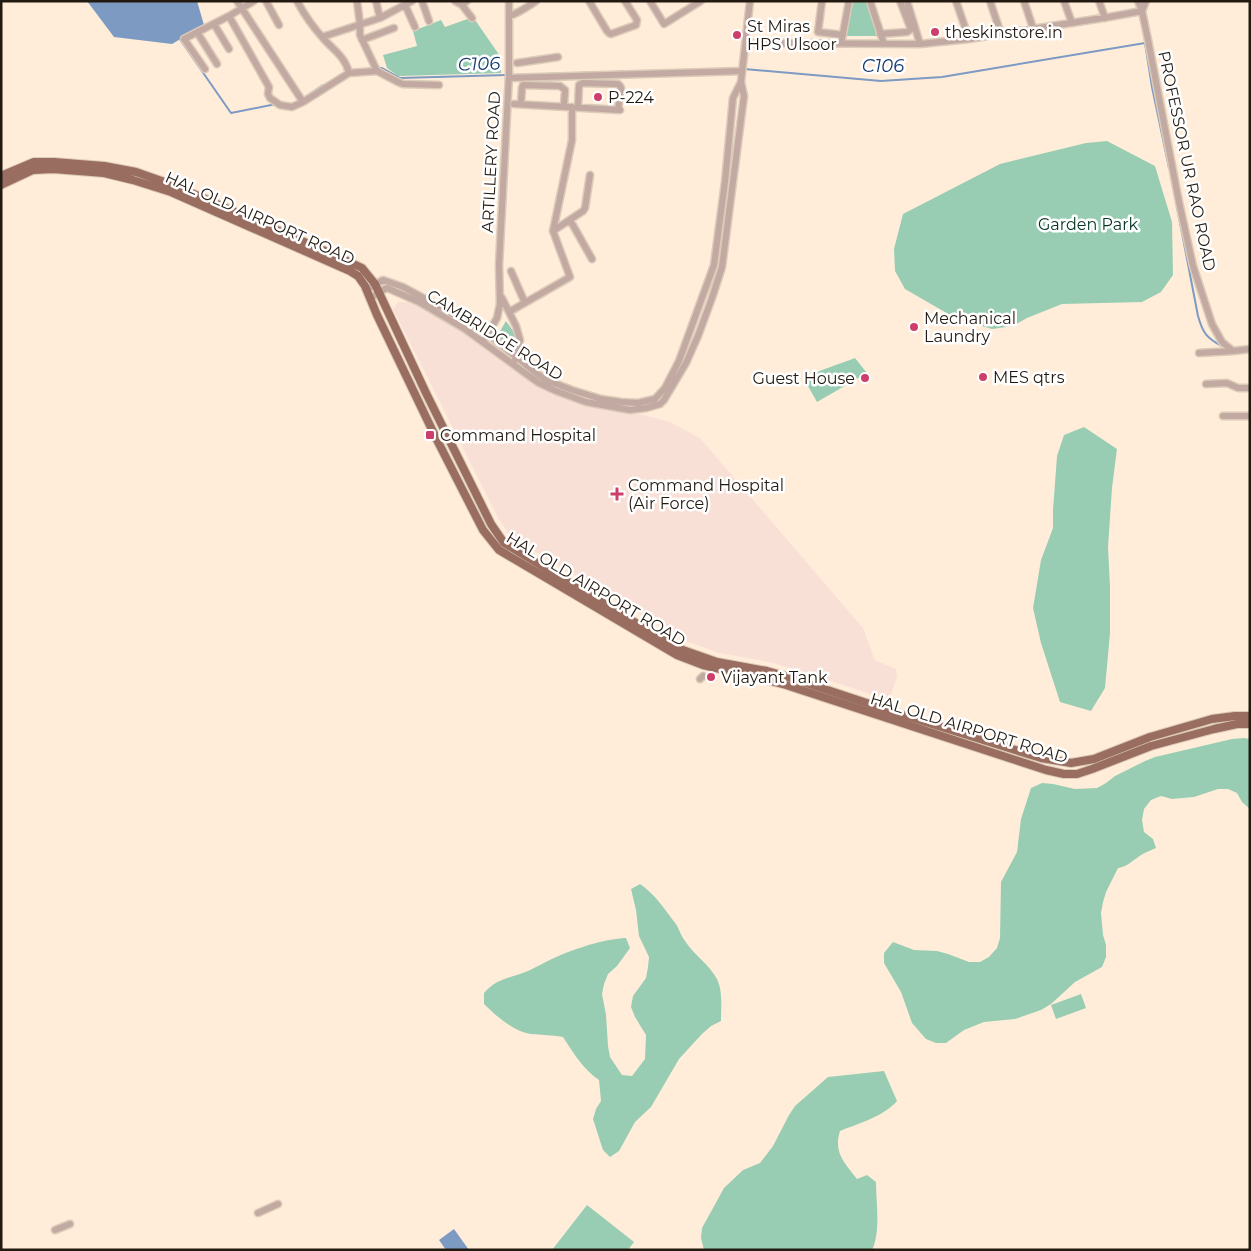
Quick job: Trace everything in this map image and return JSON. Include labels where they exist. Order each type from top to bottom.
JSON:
[{"type":"main road","name":"HAL OLD AIRPORT ROAD","points":[[1,176],[34,162],[104,166],[136,172],[173,184],[362,268],[377,288],[426,393],[491,524],[504,544],[678,652],[785,676],[1041,758],[1071,763],[1094,759],[1150,737],[1212,719],[1250,716]]},
{"type":"main road","name":"HAL OLD AIRPORT ROAD","points":[[1,184],[33,170],[53,169],[104,174],[133,180],[171,192],[358,276],[482,530],[499,550],[703,665],[783,684],[1027,764],[1064,774],[1077,774],[1151,746],[1214,729],[1237,724],[1250,724]]},
{"type":"street","points":[[237,1],[303,102]]},
{"type":"street","points":[[205,69],[184,39],[254,1]]},
{"type":"street","points":[[266,1],[279,25]]},
{"type":"street","points":[[297,1],[308,20],[345,61],[349,71]]},
{"type":"street","points":[[357,1],[360,36],[377,70]]},
{"type":"street","points":[[376,1],[380,18]]},
{"type":"street","points":[[322,37],[380,18],[412,1]]},
{"type":"street","points":[[422,1],[429,21]]},
{"type":"street","name":"ARTILLERY ROAD","points":[[483,342],[498,318],[500,304],[499,264],[509,78],[509,1]]},
{"type":"street","points":[[509,14],[520,12],[536,1]]},
{"type":"street","points":[[589,1],[607,31],[611,34],[637,23],[625,1]]},
{"type":"street","points":[[650,1],[664,24],[700,1]]},
{"type":"street","name":"CAMBRIDGE ROAD","points":[[377,288],[391,289],[419,302],[465,329],[539,383],[556,391],[586,402],[630,410],[660,404],[686,363],[698,336],[722,267],[744,96],[741,82],[750,1]]},
{"type":"street","points":[[822,1],[818,32],[843,35]]},
{"type":"street","points":[[841,44],[849,1]]},
{"type":"street","points":[[870,1],[884,44]]},
{"type":"street","points":[[880,34],[907,32],[910,29],[900,1]]},
{"type":"street","points":[[907,1],[920,44]]},
{"type":"street","points":[[956,1],[968,39]]},
{"type":"street","points":[[990,1],[1001,34]]},
{"type":"street","points":[[1024,1],[1033,28]]},
{"type":"street","points":[[1064,1],[1072,23]]},
{"type":"street","points":[[1099,1],[1105,18]]},
{"type":"street","name":"PROFESSOR UR RAO ROAD","points":[[1138,1],[1142,11],[1155,72],[1193,266],[1212,324],[1222,342],[1232,350]]},
{"type":"street","points":[[746,43],[920,44],[968,39],[1142,11],[1146,1]]},
{"type":"street","points":[[462,2],[472,18]]},
{"type":"street","points":[[405,5],[415,28]]},
{"type":"street","points":[[229,16],[269,87],[268,94],[270,98],[280,105],[292,107],[303,102],[349,71],[377,70],[403,84],[439,85]]},
{"type":"street","points":[[214,24],[230,49]]},
{"type":"street","points":[[362,40],[394,28]]},
{"type":"street","points":[[197,32],[217,64]]},
{"type":"street","points":[[517,63],[558,57]]},
{"type":"street","points":[[509,78],[742,71]]},
{"type":"street","name":"CAMBRIDGE ROAD","points":[[377,288],[383,280],[403,287],[475,326],[488,334],[546,380],[601,399],[638,403],[655,399],[665,388],[679,361],[714,265],[725,182],[733,98],[741,82]]},
{"type":"street","points":[[509,312],[570,277],[553,231],[572,140],[575,107],[579,85],[583,83],[618,84],[621,88],[619,110],[575,107],[564,106],[518,104],[524,85],[560,86],[565,90],[564,106]]},
{"type":"street","points":[[553,231],[585,208],[590,174]]},
{"type":"street","points":[[570,220],[592,259]]},
{"type":"street","points":[[511,271],[526,303]]},
{"type":"street","points":[[366,290],[377,288]]},
{"type":"street","points":[[370,299],[377,288]]},
{"type":"street","name":"ARTILLERY ROAD","points":[[500,294],[516,326],[520,340],[514,364]]},
{"type":"street","points":[[1199,352],[1250,349]]},
{"type":"street","points":[[1206,384],[1228,383],[1238,388],[1250,388]]},
{"type":"street","points":[[1223,416],[1250,416]]},
{"type":"street","points":[[258,1212],[278,1204]]},
{"type":"street","points":[[56,1230],[70,1224]]},
{"type":"shaded area","name":"Command Hospital (Air Force)","points":[[398,302],[412,302],[463,333],[537,386],[554,394],[585,405],[636,413],[670,422],[700,438],[863,628],[875,660],[896,669],[897,677],[889,700],[787,667],[719,653],[685,641],[511,537],[498,518],[393,309]]},
{"type":"green space","points":[[852,1],[867,1],[879,36],[846,36]]},
{"type":"green space","points":[[473,17],[500,56],[501,73],[398,76],[387,68],[383,55],[417,46],[413,31],[441,20],[445,27]]},
{"type":"green space","name":"Garden Park","points":[[1107,141],[1155,166],[1172,222],[1173,275],[1161,292],[1142,302],[1062,304],[1027,318],[1013,326],[992,329],[957,319],[905,289],[895,271],[894,249],[903,214],[1000,164],[1086,143]]},
{"type":"green space","points":[[506,321],[516,335],[507,350],[495,340]]},
{"type":"green space","points":[[855,358],[867,373],[817,402],[804,379]]},
{"type":"green space","points":[[1084,427],[1117,449],[1108,547],[1110,633],[1105,688],[1091,711],[1060,702],[1041,643],[1033,608],[1041,560],[1053,528],[1057,456],[1064,435]]},
{"type":"green space","points":[[1232,739],[1250,739],[1250,809],[1242,802],[1237,793],[1228,789],[1218,789],[1194,797],[1172,799],[1161,796],[1151,800],[1144,809],[1142,820],[1144,832],[1153,839],[1156,848],[1118,868],[1106,892],[1101,913],[1106,945],[1106,957],[1102,967],[1075,982],[1051,1004],[1041,1010],[1015,1019],[984,1022],[964,1030],[946,1043],[936,1043],[926,1039],[912,1023],[901,992],[884,963],[884,953],[893,942],[914,950],[937,951],[969,962],[980,962],[989,957],[997,948],[1000,938],[1001,882],[1017,852],[1021,819],[1031,788],[1042,783],[1075,789],[1097,788],[1115,776],[1155,757]]},
{"type":"green space","points":[[640,884],[660,902],[676,924],[682,937],[717,979],[721,994],[721,1021],[711,1026],[702,1034],[679,1059],[651,1107],[635,1122],[619,1151],[610,1157],[603,1150],[593,1119],[601,1101],[599,1080],[583,1066],[563,1037],[525,1033],[512,1027],[484,1004],[484,993],[499,981],[528,971],[551,959],[594,944],[626,938],[630,948],[617,966],[608,974],[602,994],[610,1057],[622,1075],[632,1076],[645,1059],[646,1035],[631,1007],[633,996],[646,978],[649,957],[639,936],[631,889]]},
{"type":"green space","points":[[1081,994],[1086,1008],[1056,1019],[1051,1005]]},
{"type":"green space","points":[[884,1071],[897,1101],[878,1115],[840,1131],[838,1139],[841,1157],[857,1179],[867,1175],[876,1182],[877,1226],[872,1250],[704,1250],[701,1238],[702,1228],[724,1188],[743,1170],[760,1163],[773,1146],[795,1106],[828,1077]]},
{"type":"green space","points":[[587,1205],[634,1242],[628,1250],[552,1250]]},
{"type":"water","points":[[87,1],[197,1],[204,25],[172,44],[114,37]]},
{"type":"water","points":[[454,1229],[469,1250],[446,1250],[439,1240]]},
{"type":"waterway","name":"C106","points":[[179,38],[231,113],[276,104]]},
{"type":"waterway","name":"C106","points":[[744,69],[881,81],[942,77],[1145,43],[1169,168]]},
{"type":"waterway","name":"C106","points":[[379,68],[400,78],[507,75]]},
{"type":"waterway","name":"C106","points":[[511,75],[644,71]]},
{"type":"waterway","name":"C106","points":[[302,99],[323,85]]},
{"type":"waterway","name":"C106","points":[[1177,207],[1198,316],[1206,335],[1223,347]]},
{"type":"place","name":"theskinstore.in","points":[[935,32]]},
{"type":"place","name":"St Miras HPS Ulsoor","points":[[737,35]]},
{"type":"place","name":"P-224","points":[[598,97]]},
{"type":"place","name":"Mechanical Laundry","points":[[914,327]]},
{"type":"place","name":"MES qtrs","points":[[983,377]]},
{"type":"place","name":"Guest House","points":[[865,378]]},
{"type":"place","name":"Command Hospital","points":[[430,435]]},
{"type":"place","name":"Command Hospital (Air Force)","points":[[617,494]]},
{"type":"place","name":"Vijayant Tank","points":[[711,677]]}]
